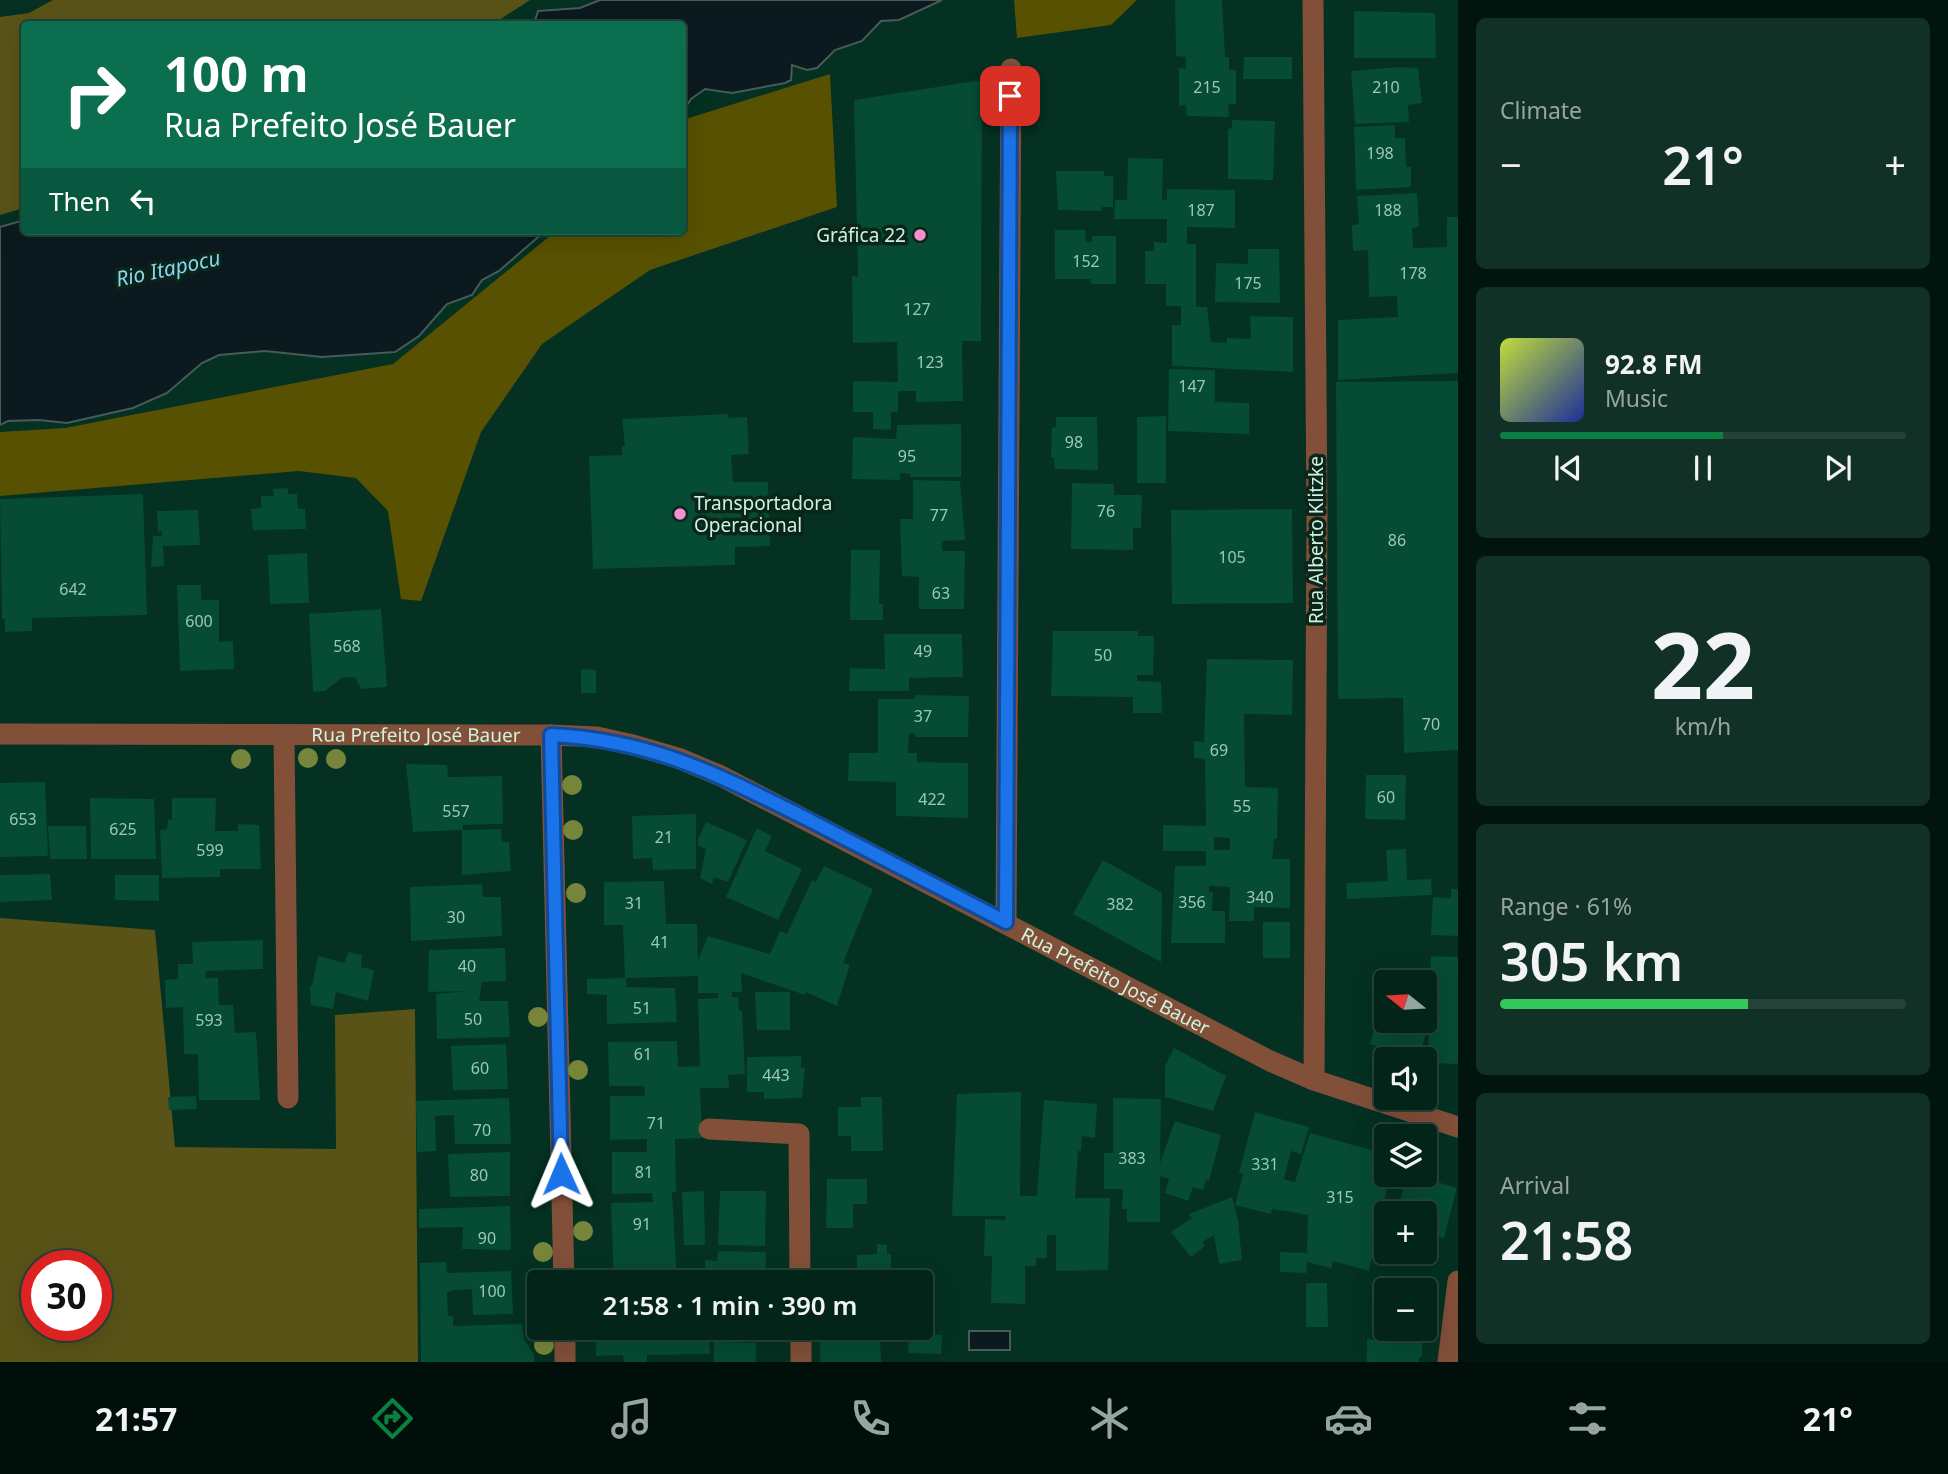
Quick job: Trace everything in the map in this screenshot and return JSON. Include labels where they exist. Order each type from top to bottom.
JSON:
[{"type":"street","name":"Rua Alberto Klitzke","points":[[1313,0],[1317,501],[1314,1080]]},
{"type":"street","points":[[1006,922],[1011,69]]},
{"type":"street","name":"Rua Prefeito José Bauer","points":[[0,734],[551,735],[597,737],[634,745],[689,762],[811,821],[1270,1061],[1314,1080],[1458,1127]]},
{"type":"street","points":[[284,735],[288,1098]]},
{"type":"street","points":[[551,735],[564,1270]]},
{"type":"street","points":[[709,1129],[799,1134],[800,1270]]},
{"type":"street","points":[[1448,1362],[1458,1281]]},
{"type":"street","points":[[565,1340],[565,1362]]},
{"type":"street","points":[[801,1340],[801,1362]]},
{"type":"shaded area","points":[[53,0],[530,0],[498,21],[21,21],[21,209],[0,215],[0,17],[29,13]]},
{"type":"shaded area","points":[[1014,0],[1137,0],[1111,25],[1017,38]]},
{"type":"shaded area","points":[[830,74],[837,207],[650,270],[542,344],[481,432],[421,601],[401,599],[388,511],[356,478],[299,471],[0,496],[0,432],[65,428],[393,364],[551,235],[686,235],[686,121]]},
{"type":"shaded area","points":[[0,918],[155,930],[175,1147],[336,1149],[335,1015],[415,1009],[418,1362],[0,1362]]},
{"type":"water","points":[[600,0],[942,0],[899,20],[881,21],[862,41],[835,50],[817,68],[807,70],[792,65],[791,80],[785,83],[732,93],[705,89],[691,99],[686,106],[686,21],[535,21],[538,11],[580,8]]},
{"type":"water","name":"Rio Itapocu","points":[[21,221],[21,235],[540,235],[499,271],[482,280],[472,295],[447,304],[419,336],[395,352],[322,357],[265,351],[219,355],[202,363],[167,393],[133,408],[67,423],[39,420],[8,421],[0,425],[0,227]]},
{"type":"water","points":[[969,1331],[1010,1331],[1010,1350],[969,1350]]},
{"type":"building","points":[[1175,0],[1222,0],[1225,57],[1229,57],[1229,70],[1236,70],[1236,104],[1228,104],[1229,117],[1187,116],[1186,105],[1179,106],[1179,68],[1186,69],[1186,57],[1176,56]]},
{"type":"building","points":[[1354,11],[1435,13],[1436,58],[1354,58]]},
{"type":"building","points":[[1244,57],[1292,57],[1292,79],[1243,79]]},
{"type":"building","points":[[1418,68],[1422,103],[1408,105],[1409,122],[1355,124],[1351,71]]},
{"type":"building","points":[[982,80],[981,341],[962,341],[963,401],[916,402],[916,391],[898,391],[898,412],[891,412],[891,430],[873,429],[873,412],[853,412],[853,381],[898,382],[897,342],[853,343],[852,276],[858,277],[854,100]]},
{"type":"building","points":[[1232,120],[1275,121],[1273,180],[1228,179],[1228,129],[1232,128]]},
{"type":"building","points":[[1395,125],[1395,138],[1405,138],[1406,167],[1411,167],[1411,187],[1356,190],[1354,127]]},
{"type":"building","points":[[1128,158],[1163,159],[1162,200],[1167,200],[1167,189],[1235,190],[1235,228],[1187,227],[1187,244],[1196,244],[1196,307],[1207,307],[1211,342],[1227,343],[1227,338],[1251,339],[1250,316],[1293,317],[1293,372],[1172,366],[1172,325],[1181,325],[1181,306],[1166,306],[1166,284],[1145,284],[1145,251],[1154,251],[1154,242],[1167,243],[1167,219],[1114,219],[1115,200],[1127,200]]},
{"type":"building","points":[[1056,171],[1104,171],[1104,176],[1113,176],[1113,207],[1102,207],[1102,211],[1058,210]]},
{"type":"building","points":[[1417,193],[1419,227],[1412,228],[1413,248],[1447,247],[1447,217],[1458,217],[1458,373],[1338,380],[1338,320],[1398,317],[1397,296],[1369,297],[1368,250],[1353,251],[1352,225],[1359,224],[1357,196]]},
{"type":"building","points":[[1055,230],[1085,230],[1086,242],[1092,242],[1092,236],[1116,236],[1116,284],[1091,284],[1091,279],[1055,279]]},
{"type":"building","points":[[1248,249],[1279,249],[1280,303],[1215,302],[1216,263],[1248,264]]},
{"type":"building","points":[[1169,369],[1215,370],[1215,402],[1249,403],[1249,434],[1168,431]]},
{"type":"building","points":[[1458,381],[1458,750],[1404,753],[1403,698],[1338,699],[1336,382]]},
{"type":"building","name":"Transportadora Operacional","points":[[728,414],[728,418],[747,417],[749,454],[731,455],[733,482],[768,482],[770,546],[735,547],[735,565],[593,569],[589,456],[622,455],[622,446],[625,446],[622,419]]},
{"type":"building","points":[[1166,416],[1166,483],[1137,483],[1137,417]]},
{"type":"building","points":[[1056,417],[1097,417],[1098,470],[1055,469],[1054,458],[1051,457],[1052,428],[1056,427]]},
{"type":"building","points":[[961,424],[961,477],[910,477],[911,474],[900,473],[900,480],[852,479],[853,437],[896,439],[897,425]]},
{"type":"building","points":[[913,480],[960,481],[965,540],[942,541],[942,551],[965,551],[964,609],[919,609],[919,577],[902,576],[900,519],[913,519]]},
{"type":"building","points":[[1072,483],[1114,484],[1114,495],[1142,495],[1141,528],[1133,528],[1133,550],[1071,549]]},
{"type":"building","points":[[288,488],[288,494],[297,494],[298,509],[305,509],[306,529],[253,530],[251,509],[261,508],[261,496],[274,496],[273,489]]},
{"type":"building","points":[[143,494],[147,615],[32,618],[32,631],[5,632],[5,619],[2,619],[0,499]]},
{"type":"building","points":[[1292,509],[1293,603],[1172,604],[1171,510]]},
{"type":"building","points":[[198,510],[200,545],[163,546],[164,566],[151,567],[153,536],[162,536],[162,531],[158,532],[157,511]]},
{"type":"building","points":[[851,550],[880,550],[879,604],[883,604],[883,620],[850,620]]},
{"type":"building","points":[[307,553],[309,603],[270,604],[268,555]]},
{"type":"building","points":[[177,585],[201,585],[201,600],[219,600],[219,642],[233,641],[234,669],[180,671]]},
{"type":"building","points":[[381,609],[387,687],[361,689],[355,677],[342,678],[325,691],[313,692],[309,614]]},
{"type":"building","points":[[1053,631],[1138,631],[1138,636],[1154,636],[1153,675],[1137,675],[1137,681],[1161,682],[1162,713],[1133,713],[1133,697],[1051,696]]},
{"type":"building","points":[[884,634],[962,634],[963,677],[909,678],[909,691],[849,691],[850,668],[885,669]]},
{"type":"building","points":[[1207,659],[1293,660],[1292,715],[1244,714],[1245,787],[1278,788],[1277,839],[1274,839],[1272,859],[1290,859],[1290,908],[1254,907],[1254,921],[1229,921],[1230,887],[1209,886],[1209,892],[1213,892],[1212,911],[1225,911],[1225,943],[1171,943],[1175,866],[1206,866],[1206,851],[1163,851],[1163,825],[1206,826],[1205,759],[1194,758],[1194,741],[1204,742]],"holes":[[[1214,837],[1230,838],[1230,850],[1214,850]]]},
{"type":"building","points":[[581,669],[596,670],[596,693],[581,693]]},
{"type":"building","points":[[915,695],[969,696],[968,737],[915,737],[915,733],[909,733],[908,753],[917,753],[917,762],[968,763],[968,818],[896,816],[896,782],[848,781],[849,753],[878,753],[878,699],[915,699]]},
{"type":"building","points":[[406,764],[447,765],[448,777],[502,776],[503,824],[463,825],[463,830],[501,829],[502,842],[509,842],[511,871],[462,875],[462,830],[413,832]]},
{"type":"building","points":[[1366,775],[1406,775],[1405,820],[1365,819]]},
{"type":"building","points":[[45,782],[48,856],[0,857],[0,783]]},
{"type":"building","points":[[90,798],[154,799],[156,859],[91,859]]},
{"type":"building","points":[[172,798],[216,798],[215,831],[238,831],[238,824],[259,825],[261,869],[220,869],[220,877],[162,878],[160,830],[167,829],[168,819],[172,820]]},
{"type":"building","points":[[696,814],[696,869],[653,870],[652,858],[633,859],[632,816]]},
{"type":"building","points":[[706,822],[747,840],[728,882],[714,877],[712,884],[700,878],[706,849],[698,845],[698,839]]},
{"type":"building","points":[[48,826],[86,826],[87,859],[50,859]]},
{"type":"building","points":[[757,828],[772,836],[765,851],[802,869],[778,920],[726,897]]},
{"type":"building","points":[[1406,849],[1407,880],[1431,879],[1432,895],[1347,899],[1346,883],[1388,881],[1386,850]]},
{"type":"building","points":[[1103,860],[1162,893],[1161,962],[1073,914]]},
{"type":"building","points":[[824,866],[873,889],[843,963],[850,965],[837,1006],[806,992],[805,995],[741,973],[742,992],[732,992],[732,997],[738,997],[739,1011],[742,1011],[745,1074],[728,1075],[729,1088],[700,1088],[702,1138],[675,1139],[676,1192],[672,1192],[676,1270],[614,1270],[611,1203],[653,1202],[652,1193],[612,1194],[612,1152],[647,1152],[647,1139],[610,1140],[610,1096],[645,1096],[644,1086],[609,1086],[608,1042],[677,1041],[678,1067],[700,1066],[698,999],[718,998],[718,993],[698,993],[698,976],[626,978],[626,987],[675,988],[677,1022],[607,1024],[607,995],[587,994],[587,979],[625,978],[623,925],[604,925],[604,882],[664,881],[666,924],[697,924],[698,960],[708,936],[770,954],[780,931],[787,934],[812,880],[816,882]]},
{"type":"building","points":[[50,874],[52,900],[0,902],[0,875]]},
{"type":"building","points":[[115,875],[159,875],[159,901],[115,900]]},
{"type":"building","points":[[482,884],[483,897],[501,897],[502,936],[411,941],[410,887]]},
{"type":"building","points":[[1451,889],[1458,889],[1458,936],[1431,935],[1433,897],[1451,898]]},
{"type":"building","points":[[1263,922],[1290,922],[1290,958],[1263,958]]},
{"type":"building","points":[[263,940],[263,969],[206,971],[205,978],[218,978],[219,1005],[233,1005],[235,1033],[256,1032],[260,1100],[199,1100],[198,1054],[184,1054],[183,1007],[166,1008],[165,980],[178,979],[178,964],[193,964],[192,942]]},
{"type":"building","points":[[505,948],[506,981],[482,982],[479,1001],[508,1001],[510,1037],[437,1039],[436,994],[468,991],[428,992],[429,950]]},
{"type":"building","points":[[348,952],[362,955],[361,967],[374,970],[368,1001],[336,992],[333,1009],[311,1005],[310,985],[312,986],[318,956],[345,963]]},
{"type":"building","points":[[1431,956],[1458,957],[1458,1064],[1437,1063],[1437,1047],[1428,1047],[1429,1033],[1437,1033],[1437,970],[1431,970]]},
{"type":"building","points":[[755,992],[790,992],[790,1030],[757,1030]]},
{"type":"building","points":[[1374,1030],[1374,1033],[1426,1033],[1422,1047],[1380,1047],[1370,1044]]},
{"type":"building","points":[[506,1044],[508,1089],[453,1090],[451,1046]]},
{"type":"building","points":[[1174,1048],[1226,1076],[1213,1111],[1165,1097],[1165,1066]]},
{"type":"building","points":[[801,1056],[801,1068],[805,1067],[802,1098],[764,1099],[764,1092],[747,1092],[747,1057]]},
{"type":"building","points":[[1021,1092],[1020,1195],[1025,1196],[1037,1196],[1044,1100],[1097,1104],[1095,1138],[1082,1136],[1081,1151],[1078,1151],[1075,1198],[1110,1198],[1108,1270],[1056,1271],[1056,1235],[1047,1235],[1047,1258],[1036,1258],[1036,1266],[1025,1266],[1025,1304],[991,1303],[992,1256],[984,1256],[985,1219],[1006,1220],[1005,1216],[952,1216],[957,1094]]},
{"type":"building","points":[[196,1096],[197,1109],[169,1110],[168,1097]]},
{"type":"building","points":[[861,1097],[882,1097],[883,1151],[851,1151],[851,1136],[838,1136],[838,1107],[861,1107]]},
{"type":"building","points":[[509,1098],[511,1144],[455,1144],[454,1115],[435,1116],[436,1151],[417,1152],[416,1101]]},
{"type":"building","points":[[1113,1098],[1161,1099],[1160,1163],[1175,1121],[1221,1135],[1209,1181],[1206,1180],[1203,1190],[1193,1187],[1188,1201],[1165,1193],[1169,1179],[1160,1176],[1160,1222],[1127,1222],[1127,1209],[1122,1209],[1123,1189],[1104,1189],[1104,1153],[1113,1153]]},
{"type":"building","points":[[1255,1112],[1309,1127],[1301,1154],[1291,1151],[1284,1179],[1295,1182],[1310,1133],[1374,1151],[1374,1187],[1387,1187],[1384,1201],[1374,1201],[1374,1248],[1369,1271],[1333,1261],[1331,1268],[1307,1262],[1306,1273],[1280,1272],[1280,1252],[1307,1253],[1308,1215],[1272,1209],[1271,1214],[1235,1205],[1243,1174],[1239,1173]]},
{"type":"building","points":[[510,1152],[510,1196],[450,1197],[448,1154]]},
{"type":"building","points":[[827,1179],[867,1179],[867,1204],[853,1204],[853,1228],[826,1228]]},
{"type":"building","points":[[1437,1182],[1457,1188],[1444,1238],[1439,1237],[1437,1245],[1437,1201],[1400,1201],[1404,1187],[1437,1187]]},
{"type":"building","points":[[704,1191],[705,1245],[684,1245],[682,1192]]},
{"type":"building","points":[[720,1191],[766,1191],[765,1246],[718,1245]]},
{"type":"building","points":[[1232,1197],[1238,1220],[1242,1260],[1219,1264],[1214,1235],[1202,1242],[1205,1246],[1191,1257],[1171,1232],[1192,1218],[1189,1214]]},
{"type":"building","points":[[510,1206],[511,1250],[462,1249],[463,1227],[419,1228],[419,1209]]},
{"type":"building","points":[[877,1244],[887,1245],[887,1254],[891,1254],[891,1270],[857,1270],[857,1255],[877,1254]]},
{"type":"building","points":[[718,1251],[766,1252],[765,1270],[705,1270],[705,1260],[717,1261]]},
{"type":"building","points":[[446,1262],[447,1273],[511,1271],[513,1314],[473,1315],[472,1289],[447,1292],[448,1316],[453,1316],[453,1326],[522,1324],[524,1339],[534,1355],[534,1362],[421,1362],[420,1263]]},
{"type":"building","points":[[1306,1283],[1327,1283],[1328,1327],[1306,1327]]},
{"type":"building","points":[[933,1335],[942,1335],[941,1354],[908,1353],[909,1340],[933,1340]]},
{"type":"building","points":[[1367,1339],[1422,1341],[1422,1357],[1419,1357],[1419,1362],[1367,1362]]},
{"type":"building","points":[[596,1340],[709,1340],[710,1354],[647,1355],[647,1362],[624,1362],[623,1355],[596,1356]]},
{"type":"building","points":[[820,1340],[880,1341],[881,1362],[820,1362]]},
{"type":"building","points":[[714,1342],[756,1343],[756,1362],[714,1362]]},
{"type":"place","name":"Gráfica 22","points":[[920,235]]},
{"type":"place","name":"Transportadora Operacional","points":[[680,514]]},
{"type":"route","points":[[561,1174],[551,735],[597,737],[678,758],[802,816],[1006,922],[1010,96]]}]
